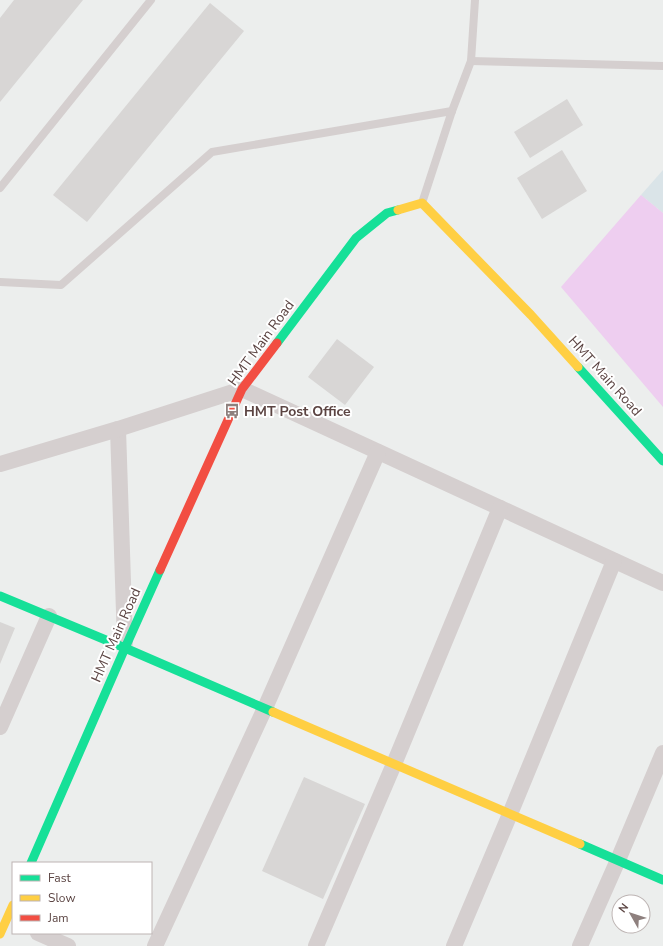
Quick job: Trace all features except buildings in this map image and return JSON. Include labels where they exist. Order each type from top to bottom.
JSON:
[{"type":"street","name":"HMT Main Road","points":[[31,862],[125,648],[242,389],[356,238],[387,214],[422,203],[531,315],[663,461]]},
{"type":"street","points":[[0,464],[118,429],[242,389],[663,583]]},
{"type":"street","points":[[118,429],[125,648]]},
{"type":"street","points":[[645,442],[657,439]]},
{"type":"street","points":[[155,946],[265,708],[378,452]]},
{"type":"street","points":[[316,946],[394,764],[500,508]]},
{"type":"street","points":[[454,946],[614,561]]},
{"type":"street","points":[[0,596],[125,648],[663,880]]},
{"type":"street","points":[[0,727],[49,616]]},
{"type":"street","points":[[580,946],[663,753]]},
{"type":"street","points":[[0,934],[8,916]]},
{"type":"street","points":[[40,934],[68,946]]},
{"type":"lane","points":[[0,188],[151,0]]},
{"type":"lane","points":[[422,203],[452,111],[471,61],[475,0]]},
{"type":"lane","points":[[471,61],[663,66]]},
{"type":"lane","points":[[0,282],[61,285],[212,152],[452,111]]},
{"type":"shaded area","points":[[663,170],[663,213],[641,195]]},
{"type":"shaded area","points":[[641,195],[663,213],[663,407],[561,287]]},
{"type":"traffic: fast","points":[[277,343],[356,238],[387,213],[398,210]]},
{"type":"traffic: fast","points":[[578,367],[663,461]]},
{"type":"traffic: fast","points":[[31,862],[160,570]]},
{"type":"traffic: fast","points":[[0,596],[273,712]]},
{"type":"traffic: fast","points":[[580,844],[663,880]]},
{"type":"traffic: slow","points":[[398,210],[422,203],[531,315],[578,367]]},
{"type":"traffic: slow","points":[[273,712],[580,844]]},
{"type":"traffic: slow","points":[[0,934],[12,907]]},
{"type":"traffic: jam","points":[[160,570],[242,389],[277,343]]},
{"type":"place","name":"HMT Post Office","points":[[232,411]]}]
